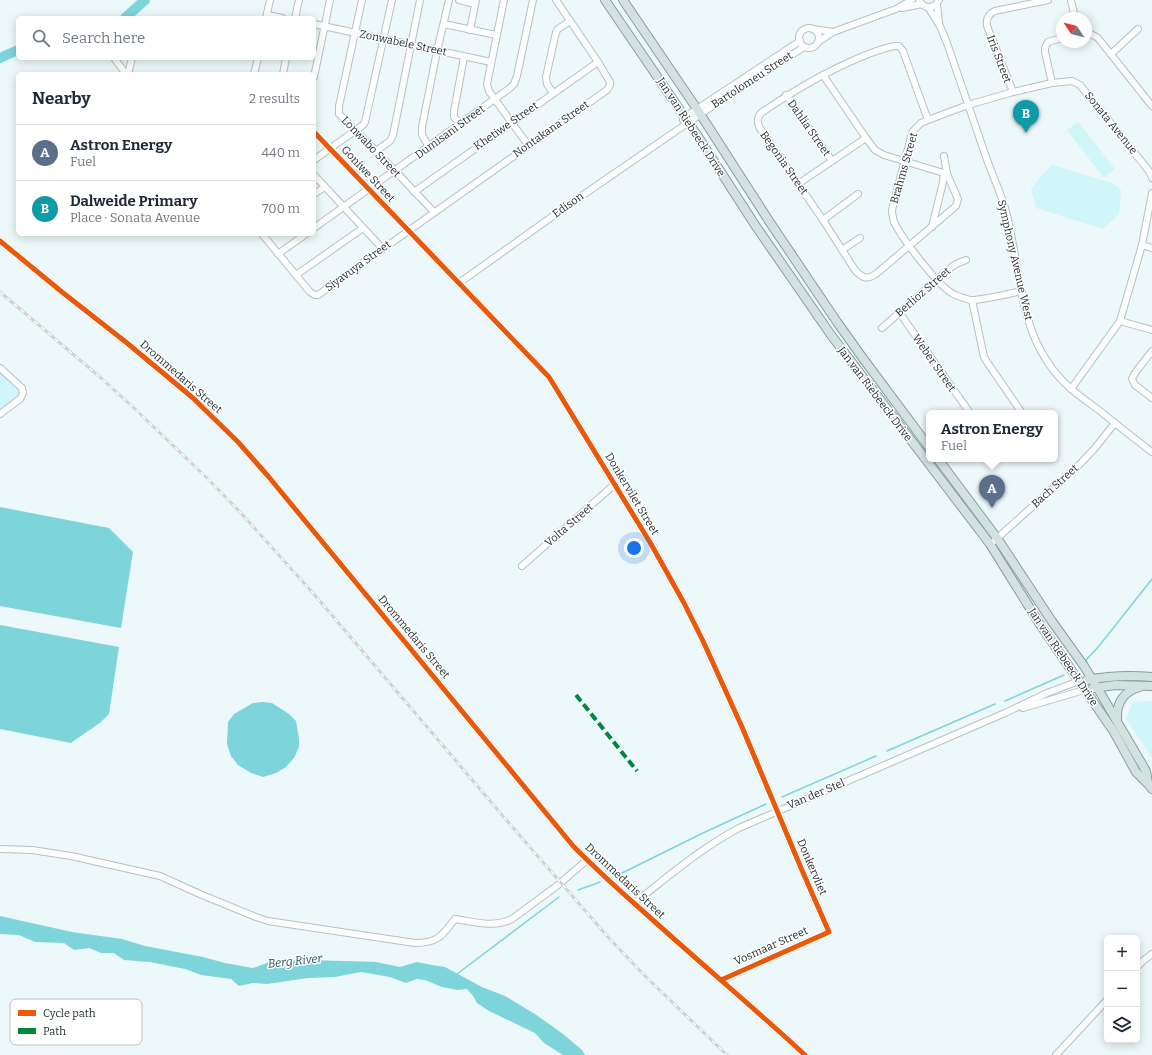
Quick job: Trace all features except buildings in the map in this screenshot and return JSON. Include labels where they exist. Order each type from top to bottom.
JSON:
[{"type":"main road","name":"Jan van Riebeeck Drive","points":[[605,0],[686,120],[740,204],[831,336],[926,460]]},
{"type":"main road","name":"Jan van Riebeeck Drive","points":[[623,0],[837,322],[926,443]]},
{"type":"main road","name":"Jan van Riebeeck Drive","points":[[927,462],[990,544],[1041,626],[1114,732],[1136,772],[1150,786]]},
{"type":"main road","name":"Jan van Riebeeck Drive","points":[[940,462],[997,538],[1051,620],[1085,668],[1146,771],[1150,786]]},
{"type":"main road","points":[[1085,668],[1111,677]]},
{"type":"main road","name":"Van der Stel","points":[[1079,681],[1128,676],[1152,677]]},
{"type":"main road","name":"Van der Stel","points":[[1084,690],[1116,685],[1148,686]]},
{"type":"main road","points":[[1118,722],[1117,716],[1119,705],[1124,695],[1137,688],[1148,686]]},
{"type":"street","points":[[266,16],[270,0]]},
{"type":"street","points":[[295,16],[299,0]]},
{"type":"street","points":[[315,72],[330,0]]},
{"type":"street","name":"Lonwabo Street","points":[[362,0],[339,110],[341,116],[434,212]]},
{"type":"street","points":[[316,158],[363,125],[367,118],[392,0]]},
{"type":"street","points":[[376,151],[390,141],[393,135],[420,0]]},
{"type":"street","points":[[429,147],[422,131],[449,0]]},
{"type":"street","points":[[459,0],[476,2],[470,30]]},
{"type":"street","points":[[504,0],[487,87],[528,145]]},
{"type":"street","name":"Dumisani Street","points":[[316,227],[495,100],[514,84],[533,0]]},
{"type":"street","name":"Nontakana Street","points":[[408,230],[607,90],[610,82],[556,0]]},
{"type":"street","points":[[896,9],[912,0]]},
{"type":"street","name":"Iris Street","points":[[1012,92],[987,26],[987,19],[991,13],[1048,0]]},
{"type":"street","points":[[1071,0],[1074,12]]},
{"type":"street","points":[[896,9],[923,4],[933,7],[938,2]]},
{"type":"street","name":"Symphony Avenue West","points":[[938,2],[940,26],[1005,210],[1030,326],[1039,348],[1058,376],[1071,389],[1152,452]]},
{"type":"street","name":"Symphony Avenue West","points":[[923,4],[940,26]]},
{"type":"street","name":"Bartolomeu Street","points":[[698,111],[804,46],[812,47],[833,32],[896,9]]},
{"type":"street","points":[[553,93],[547,84],[546,77],[556,32],[570,21]]},
{"type":"street","points":[[444,24],[496,35]]},
{"type":"street","name":"Zonwabele Street","points":[[316,25],[491,62]]},
{"type":"street","name":"Bartolomeu Street","points":[[804,46],[799,37],[802,30],[806,28],[833,32]]},
{"type":"street","points":[[813,29],[818,34],[818,42]]},
{"type":"street","points":[[1111,54],[1138,29]]},
{"type":"street","points":[[1092,35],[1095,35],[1111,54],[1152,106]]},
{"type":"street","points":[[1052,84],[1045,48],[1048,42],[1056,40]]},
{"type":"street","name":"Bartolomeu Street","points":[[698,111],[800,41]]},
{"type":"street","name":"Begonia Street","points":[[910,246],[876,274],[868,278],[864,278],[858,274],[761,130],[757,119],[761,113],[786,95],[823,75],[871,53],[893,46],[899,46],[907,59],[928,120]]},
{"type":"street","points":[[460,124],[454,117],[454,111],[464,57]]},
{"type":"street","points":[[116,60],[125,72]]},
{"type":"street","points":[[128,72],[131,60]]},
{"type":"street","points":[[254,72],[258,60]]},
{"type":"street","points":[[283,72],[286,60]]},
{"type":"street","name":"Khetiwe Street","points":[[414,192],[598,62]]},
{"type":"street","points":[[823,75],[866,138],[878,152],[905,162],[946,173]]},
{"type":"street","name":"Sonata Avenue","points":[[968,105],[1012,92],[1072,81],[1080,85],[1150,171],[1152,178]]},
{"type":"street","name":"Dahlia Street","points":[[786,95],[832,160]]},
{"type":"street","name":"Brahms Street","points":[[968,105],[921,123],[913,131],[892,210],[892,215],[896,225],[910,246],[937,279],[955,295],[972,300],[1022,291]]},
{"type":"street","name":"Edison","points":[[459,283],[679,129],[686,120],[698,111]]},
{"type":"street","name":"Goniwe Street","points":[[316,134],[408,230]]},
{"type":"street","points":[[798,184],[866,138]]},
{"type":"street","points":[[910,246],[952,210],[958,203],[958,199],[946,173],[944,156]]},
{"type":"street","points":[[932,227],[946,173]]},
{"type":"street","points":[[316,177],[383,249]]},
{"type":"street","points":[[316,193],[325,187]]},
{"type":"street","points":[[1071,389],[1120,321],[1142,245],[1151,206],[1152,193]]},
{"type":"street","points":[[823,220],[858,194]]},
{"type":"street","points":[[296,275],[363,228]]},
{"type":"street","name":"Donkervilet Street","points":[[408,230],[549,377],[615,484],[680,597],[703,641],[777,811]]},
{"type":"street","name":"Siyavuya Street","points":[[264,236],[310,292],[318,295],[408,230]]},
{"type":"street","points":[[278,254],[303,236]]},
{"type":"street","points":[[842,250],[860,238]]},
{"type":"street","name":"Drommedaris Street","points":[[0,241],[173,381],[193,398],[238,442],[268,476],[559,829],[587,860],[805,1055]]},
{"type":"street","points":[[1142,245],[1152,248]]},
{"type":"street","name":"Berlioz Street","points":[[882,328],[937,279],[956,264],[966,260]]},
{"type":"street","points":[[972,300],[984,356],[1020,410]]},
{"type":"street","name":"Weber Street","points":[[899,312],[968,410]]},
{"type":"street","points":[[1120,321],[1152,330]]},
{"type":"street","points":[[1152,351],[1132,379],[1135,385],[1152,398]]},
{"type":"street","points":[[0,368],[22,388],[23,393],[20,399],[0,414]]},
{"type":"street","name":"Bach Street","points":[[990,544],[1084,460],[1115,423]]},
{"type":"street","name":"Volta Street","points":[[522,566],[615,484]]},
{"type":"street","name":"Van der Stel","points":[[634,903],[722,836],[738,828],[1012,710],[1047,693],[1079,681]]},
{"type":"street","name":"Van der Stel","points":[[1012,710],[1084,690]]},
{"type":"street","name":"Donkervliet","points":[[777,811],[829,932]]},
{"type":"street","points":[[0,849],[32,850],[71,856],[160,876],[222,904],[256,918],[268,921],[415,943],[432,942],[440,938],[455,919],[487,924],[504,922],[512,919],[558,885],[587,860]]},
{"type":"street","name":"Vosmaar Street","points":[[721,980],[829,932]]},
{"type":"street","points":[[1140,965],[1152,954]]},
{"type":"street","points":[[1056,1055],[1104,1003]]},
{"type":"shaded area","points":[[1078,122],[1115,169],[1104,178],[1067,130]]},
{"type":"shaded area","points":[[1052,165],[1112,183],[1121,190],[1119,214],[1103,229],[1036,208],[1031,189]]},
{"type":"shaded area","points":[[0,372],[20,392],[18,398],[0,413]]},
{"type":"shaded area","points":[[1152,701],[1152,758],[1126,719],[1133,702]]},
{"type":"water","points":[[0,507],[109,528],[133,552],[121,628],[0,606]]},
{"type":"water","points":[[0,625],[119,647],[109,714],[101,722],[71,743],[0,729]]},
{"type":"water","points":[[253,703],[272,703],[289,714],[296,721],[299,739],[299,747],[294,758],[286,767],[276,773],[263,777],[251,773],[238,765],[231,756],[227,744],[228,722],[234,714]]},
{"type":"water","name":"Berg River","points":[[0,916],[72,932],[122,939],[145,946],[253,968],[272,961],[310,960],[376,962],[400,967],[417,962],[445,967],[482,987],[505,996],[535,1014],[563,1034],[582,1050],[585,1055],[563,1055],[544,1043],[535,1033],[489,1011],[477,1003],[467,989],[457,990],[442,987],[425,980],[417,979],[406,983],[390,977],[361,972],[335,977],[308,978],[267,984],[253,983],[239,986],[231,979],[201,975],[185,969],[150,962],[124,960],[114,953],[101,953],[89,948],[74,950],[64,943],[35,942],[19,935],[0,934]]},
{"type":"waterway","points":[[127,16],[145,0]]},
{"type":"waterway","points":[[0,58],[16,51]]},
{"type":"waterway","points":[[1086,660],[1099,646],[1152,579]]},
{"type":"waterway","points":[[1005,701],[1064,675]]},
{"type":"waterway","points":[[887,751],[995,704]]},
{"type":"waterway","points":[[782,797],[876,756]]},
{"type":"waterway","points":[[614,877],[766,804]]},
{"type":"waterway","points":[[578,890],[600,882]]},
{"type":"waterway","points":[[457,974],[559,897]]},
{"type":"railway","points":[[0,292],[135,409],[239,511],[313,593],[608,937],[645,976],[727,1055]]},
{"type":"marked path","points":[[576,695],[637,771]]},
{"type":"cycle path","points":[[316,134],[549,377],[651,544],[684,603],[703,641],[742,727],[829,932],[721,980]]},
{"type":"cycle path","points":[[0,241],[193,398],[238,442],[268,476],[574,847],[627,897],[805,1055]]},
{"type":"place","name":"Dalweide Primary","points":[[1026,133]]},
{"type":"place","name":"Astron Energy","points":[[992,508]]}]
